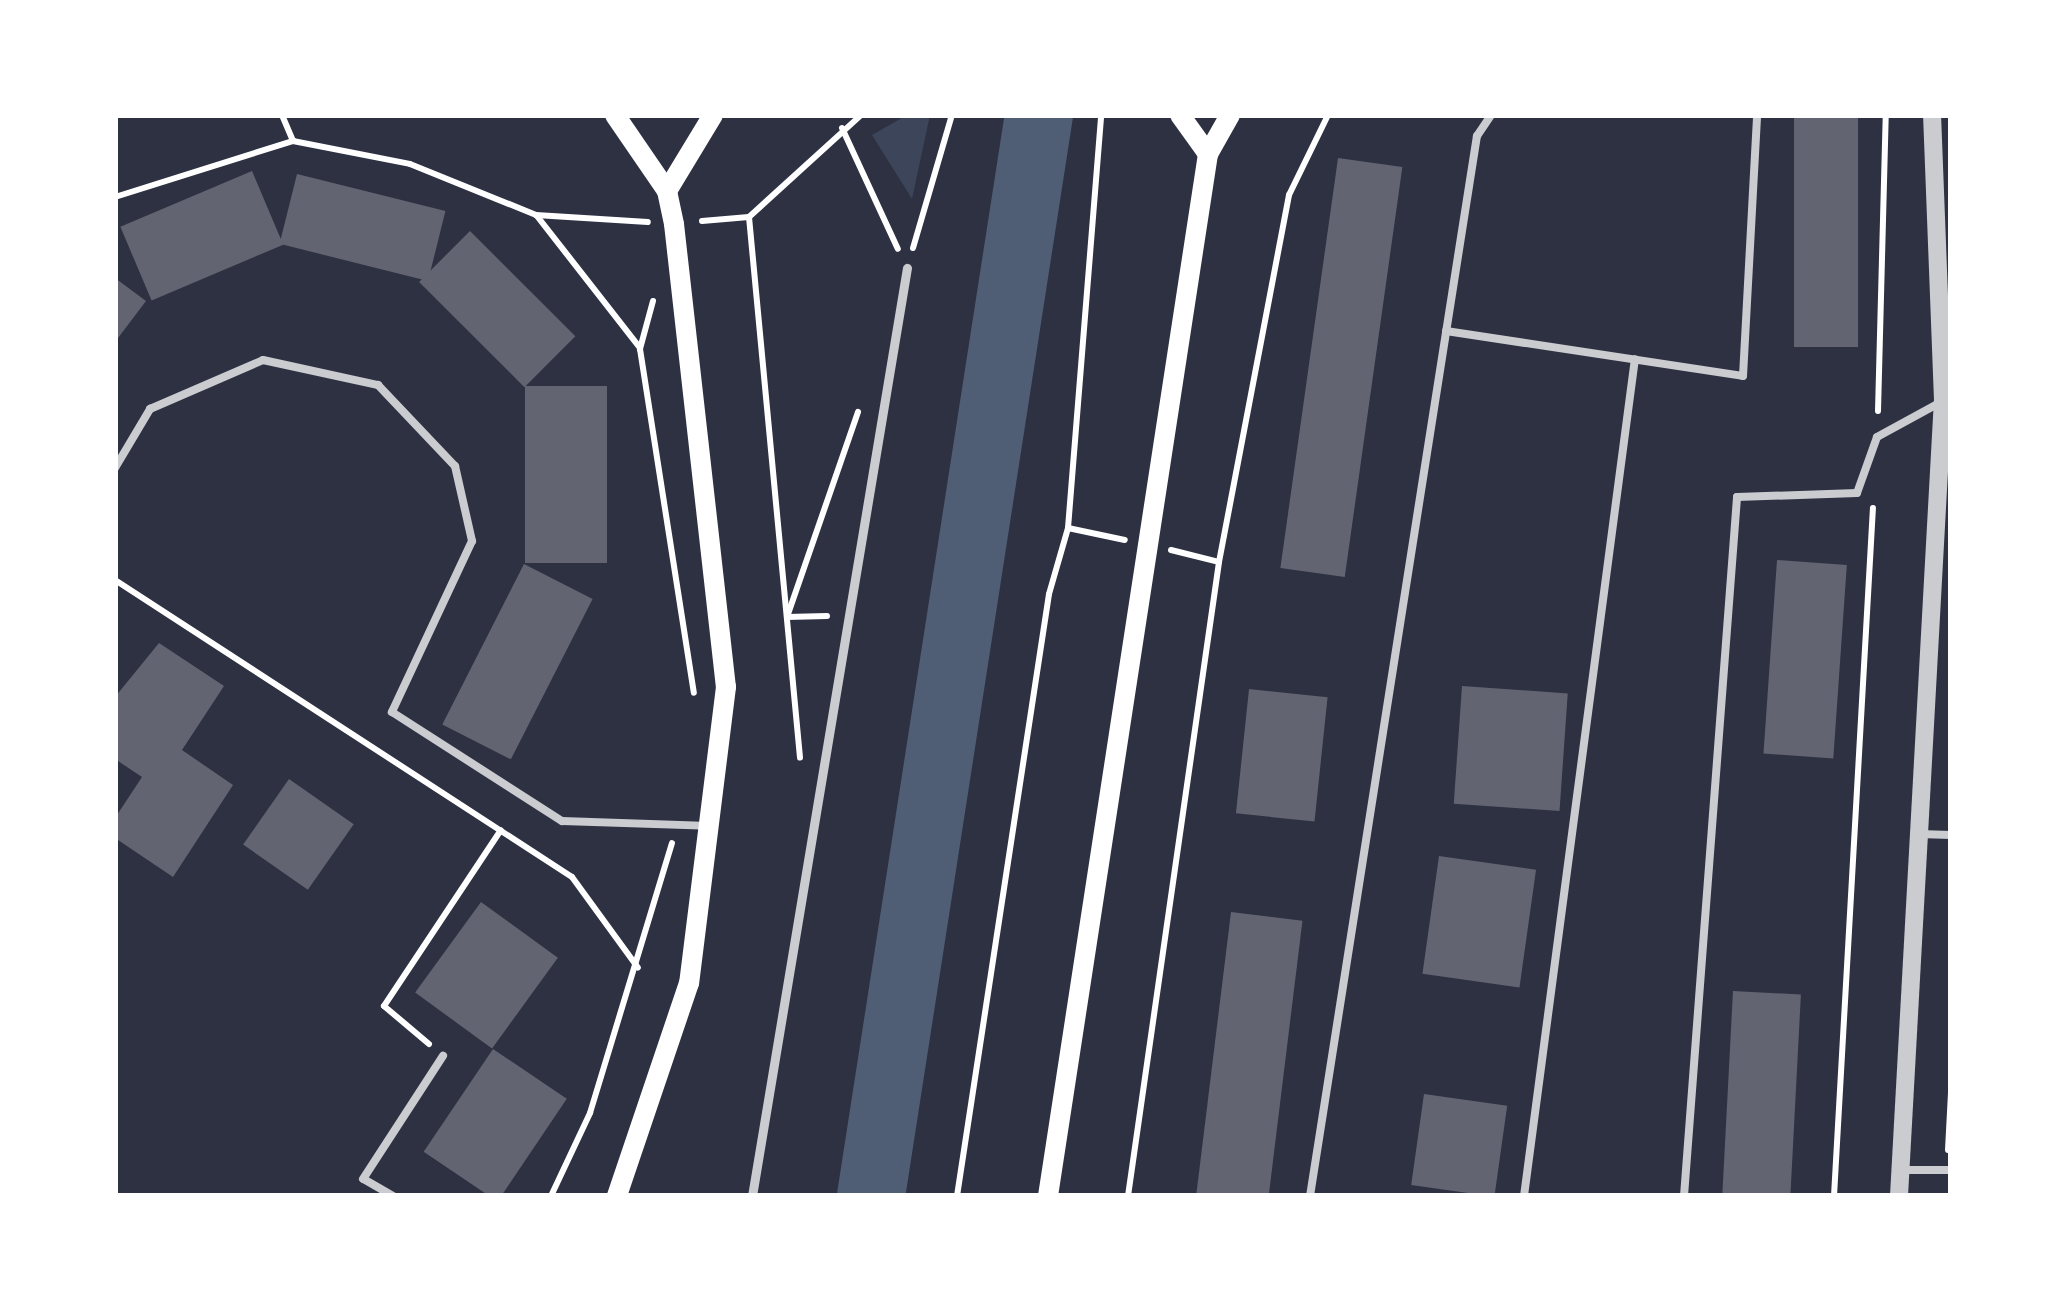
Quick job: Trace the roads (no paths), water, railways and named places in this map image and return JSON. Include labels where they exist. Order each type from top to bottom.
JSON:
[{"type":"main road","points":[[615,115],[667,191],[674,224],[726,687],[690,983],[616,1196]]},
{"type":"main road","points":[[667,191],[713,115]]},
{"type":"main road","points":[[1180,115],[1208,154]]},
{"type":"main road","points":[[1048,1196],[1208,154],[1230,115]]},
{"type":"street","points":[[1898,1196],[1947,401],[1932,115]]},
{"type":"street","points":[[752,1196],[844,615],[907,268]]},
{"type":"lane","points":[[1310,1196],[1477,136],[1491,115]]},
{"type":"lane","points":[[1446,331],[1743,376],[1756,115]]},
{"type":"lane","points":[[1524,1196],[1635,359]]},
{"type":"lane","points":[[115,468],[150,409],[263,360],[378,385],[455,466],[472,541],[392,712],[562,821],[709,826]]},
{"type":"lane","points":[[1684,1196],[1737,497],[1856,493],[1877,437],[1947,401]]},
{"type":"lane","points":[[1918,834],[1951,834]]},
{"type":"lane","points":[[392,1196],[363,1179],[444,1056]]},
{"type":"lane","points":[[1900,1170],[1951,1170]]},
{"type":"waterway","points":[[871,1196],[1039,115]]}]
